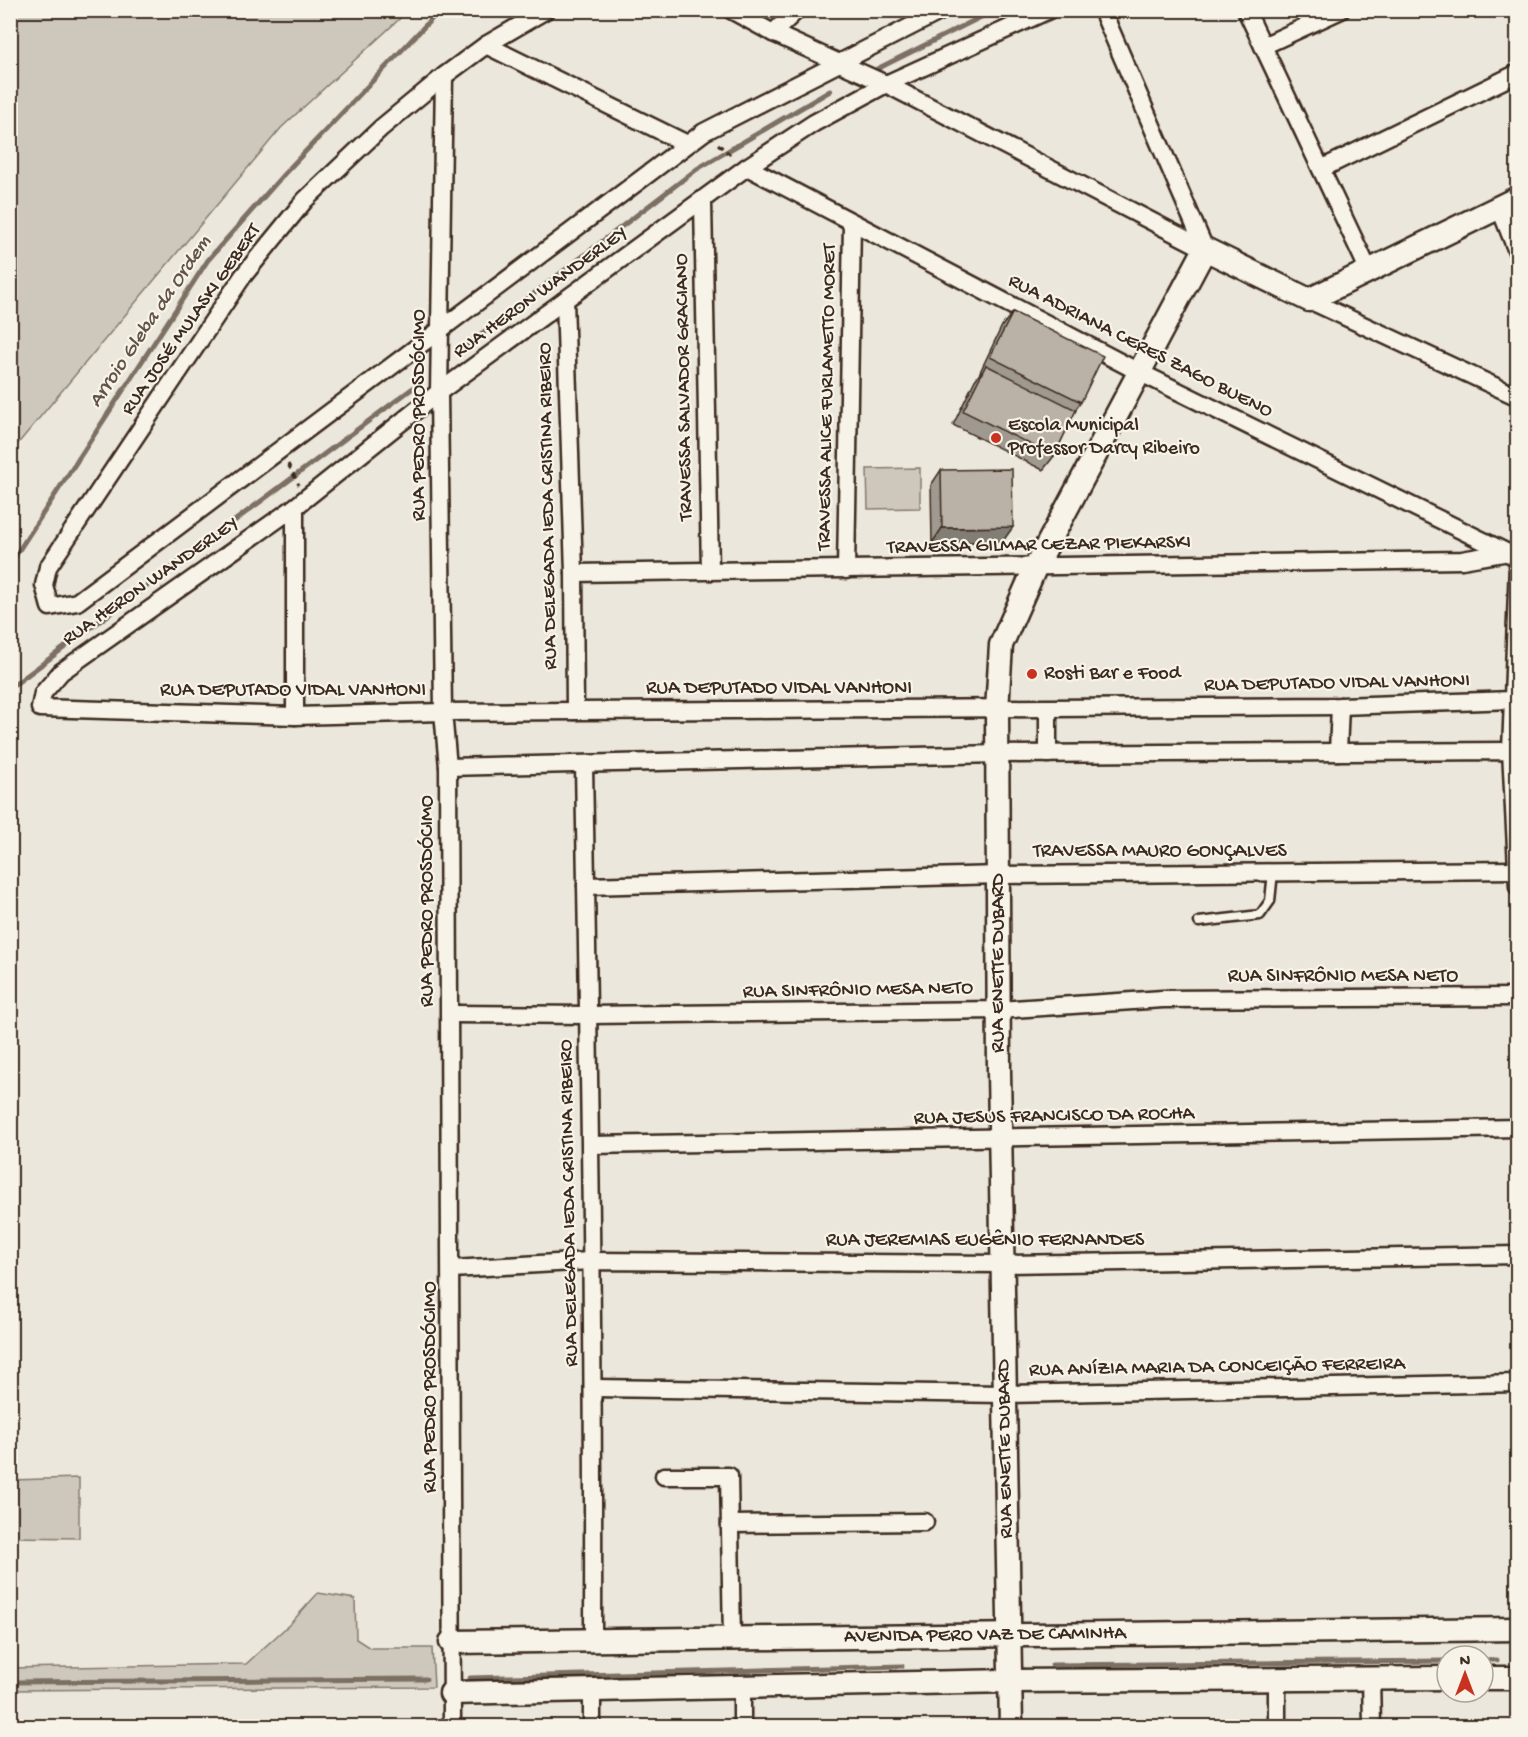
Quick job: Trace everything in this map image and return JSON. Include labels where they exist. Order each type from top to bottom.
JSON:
[{"type":"street","name":"RUA JOSÉ MULASKI GEBERT","points":[[50,607],[44,585],[48,567],[243,276],[304,200],[381,128],[444,76],[486,45],[546,10]]},
{"type":"street","points":[[731,10],[773,33],[886,84],[1205,249],[1518,397]]},
{"type":"street","points":[[773,33],[797,10]]},
{"type":"street","name":"RUA HERON WANDERLEY","points":[[50,607],[77,602],[704,132],[943,10]]},
{"type":"street","name":"RUA HERON WANDERLEY","points":[[40,708],[43,693],[61,672],[298,499],[439,392],[703,202],[742,164],[886,84],[1049,10]]},
{"type":"street","points":[[1102,10],[1205,249]]},
{"type":"street","points":[[1246,10],[1368,269]]},
{"type":"street","points":[[1263,46],[1341,10]]},
{"type":"street","points":[[486,45],[687,144]]},
{"type":"street","points":[[1321,169],[1518,73]]},
{"type":"street","name":"RUA PEDRO PROSDÓCIMO","points":[[444,76],[439,392],[442,712],[448,767],[452,1269],[452,1726]]},
{"type":"street","name":"RUA ADRIANA CERES ZAGO BUENO","points":[[742,164],[852,224],[1137,371],[1510,555]]},
{"type":"street","name":"TRAVESSA SALVADOR GRACIANO","points":[[703,202],[710,571]]},
{"type":"street","points":[[1309,300],[1508,202],[1518,254]]},
{"type":"street","name":"TRAVESSA ALICE FURLAMETTO MORET","points":[[846,570],[852,224]]},
{"type":"street","name":"RUA ENETTE DUBARD","points":[[1011,1726],[1000,1140],[1000,875],[997,710],[1001,645],[1035,568],[1137,371],[1205,249]]},
{"type":"street","name":"RUA DELEGADA IEDA CRISTINA RIBEIRO","points":[[565,300],[574,573],[575,711]]},
{"type":"street","points":[[295,716],[298,499]]},
{"type":"street","name":"TRAVESSA GILMAR CEZAR PIEKARSKI","points":[[574,573],[1462,560],[1510,555]]},
{"type":"street","points":[[1518,564],[1514,752],[1518,887]]},
{"type":"street","name":"RUA DEPUTADO VIDAL VANHONI","points":[[40,708],[295,716],[442,712],[1340,706],[1515,701]]},
{"type":"street","points":[[1338,752],[1340,706]]},
{"type":"street","points":[[1048,709],[1048,754]]},
{"type":"street","points":[[448,767],[998,754],[1514,752]]},
{"type":"street","name":"RUA DELEGADA IEDA CRISTINA RIBEIRO","points":[[584,765],[591,1145],[590,1262],[594,1388],[593,1641]]},
{"type":"street","name":"TRAVESSA MAURO GONÇALVES","points":[[586,886],[1000,875],[1517,870]]},
{"type":"street","name":"RUA SINFRÔNIO MESA NETO","points":[[450,1014],[589,1016],[999,1010],[1163,999],[1518,997]]},
{"type":"street","name":"RUA JESUS FRANCISCO DA ROCHA","points":[[591,1145],[1000,1140],[1518,1128]]},
{"type":"street","name":"RUA JEREMIAS EUGÊNIO FERNANDES","points":[[452,1269],[590,1262],[1002,1264],[1518,1254]]},
{"type":"street","name":"RUA ANÍZIA MARIA DA CONCEIÇÃO FERREIRA","points":[[594,1388],[1004,1394],[1518,1383]]},
{"type":"street","points":[[664,1476],[729,1476],[732,1639]]},
{"type":"street","points":[[730,1524],[925,1522]]},
{"type":"street","name":"AVENIDA PERO VAZ DE CAMINHA","points":[[451,1642],[1518,1629]]},
{"type":"street","points":[[1371,1677],[1372,1726]]},
{"type":"street","points":[[1276,1678],[1276,1726]]},
{"type":"street","points":[[451,1693],[1010,1681],[1435,1678]]},
{"type":"street","points":[[1495,1678],[1518,1678]]},
{"type":"street","points":[[742,1687],[742,1726]]},
{"type":"street","points":[[592,1691],[592,1726]]},
{"type":"lane","points":[[1198,922],[1260,915],[1270,901],[1273,872]]},
{"type":"path","points":[[713,139],[742,164]]},
{"type":"path","points":[[286,460],[298,499]]},
{"type":"shaded area","points":[[11,10],[408,11],[281,128],[11,452]]},
{"type":"shaded area","points":[[920,468],[920,508],[868,509],[867,469]]},
{"type":"shaded area","points":[[79,1478],[79,1538],[11,1537],[11,1480]]},
{"type":"shaded area","points":[[318,1593],[355,1599],[356,1639],[370,1648],[432,1648],[434,1687],[11,1690],[11,1668],[246,1664],[291,1623]]},
{"type":"building","points":[[1013,312],[1103,356],[1081,402],[990,357]]},
{"type":"building","points":[[986,365],[1076,410],[1054,456],[963,411]]},
{"type":"building","points":[[1012,469],[1013,527],[942,528],[941,470]]},
{"type":"waterway","name":"Arroio Gleba da Ordem","points":[[10,564],[208,260],[284,174],[440,10]]},
{"type":"waterway","points":[[877,69],[995,10]]},
{"type":"waterway","points":[[459,351],[697,169],[830,91]]},
{"type":"waterway","points":[[10,688],[421,382]]},
{"type":"waterway","points":[[1052,1665],[1435,1661]]},
{"type":"waterway","points":[[470,1678],[902,1666]]},
{"type":"waterway","points":[[10,1682],[426,1679]]},
{"type":"place","name":"Escola Municipal Professor Darcy Ribeiro","points":[[996,438]]},
{"type":"place","name":"Rosti Bar e Food","points":[[1032,674]]}]
